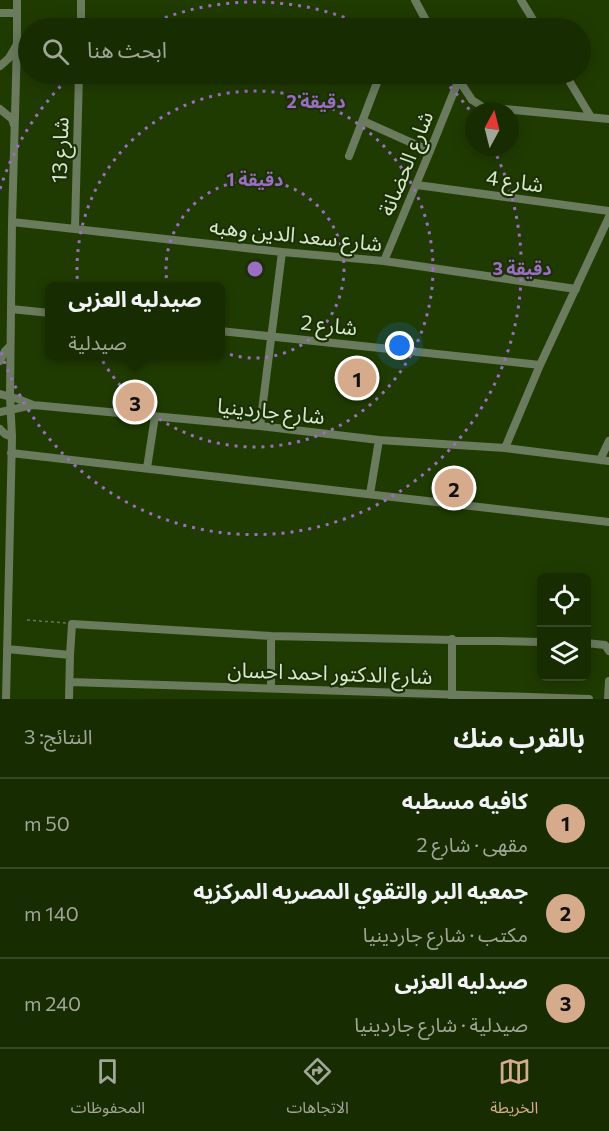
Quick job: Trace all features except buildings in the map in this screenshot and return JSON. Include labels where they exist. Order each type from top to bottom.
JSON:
[{"type":"street","points":[[6,699],[12,437],[10,346],[17,0]]},
{"type":"street","points":[[81,0],[81,18]]},
{"type":"street","points":[[415,0],[425,18]]},
{"type":"street","points":[[521,0],[532,18]]},
{"type":"street","points":[[0,14],[17,13]]},
{"type":"street","points":[[0,66],[9,58],[17,43]]},
{"type":"street","name":"شارع 13","points":[[75,228],[79,84]]},
{"type":"street","points":[[349,156],[377,84]]},
{"type":"street","name":"شارع الحضانة","points":[[384,261],[430,152],[454,84]]},
{"type":"street","points":[[462,84],[472,100],[483,106],[609,119]]},
{"type":"street","points":[[571,84],[591,117]]},
{"type":"street","points":[[0,110],[12,119],[15,126]]},
{"type":"street","points":[[363,121],[430,152]]},
{"type":"street","name":"شارع 4","points":[[417,184],[609,211]]},
{"type":"street","points":[[505,448],[540,365],[609,217]]},
{"type":"street","name":"شارع سعد الدين وهبه","points":[[12,222],[384,261],[576,289]]},
{"type":"street","points":[[261,426],[282,252]]},
{"type":"street","points":[[11,309],[45,312]]},
{"type":"street","name":"شارع 2","points":[[225,331],[540,365]]},
{"type":"street","points":[[0,361],[10,346]]},
{"type":"street","name":"شارع جاردينيا","points":[[0,394],[33,405]]},
{"type":"street","name":"شارع جاردينيا","points":[[0,412],[33,405],[261,426],[379,440],[505,448],[605,460]]},
{"type":"street","points":[[147,468],[155,416]]},
{"type":"street","points":[[0,429],[12,437]]},
{"type":"street","points":[[370,494],[379,440]]},
{"type":"street","points":[[605,460],[609,441]]},
{"type":"street","points":[[11,453],[609,522]]},
{"type":"street","points":[[69,699],[72,624],[271,636],[537,642]]},
{"type":"street","points":[[271,636],[271,688]]},
{"type":"street","points":[[452,639],[452,697]]},
{"type":"street","points":[[591,643],[604,645],[609,651]]},
{"type":"street","points":[[7,649],[70,656]]},
{"type":"street","points":[[608,699],[609,681]]},
{"type":"street","name":"شارع الدكتور احمد احسان","points":[[70,682],[271,688],[452,697],[589,699]]},
{"type":"path","points":[[27,620],[72,624]]},
{"type":"place","name":"كافيه مسطبه","points":[[357,378]]},
{"type":"place","name":"صيدليه العزبى","points":[[135,402]]},
{"type":"place","name":"جمعيه البر والتقوي المصريه المركزيه","points":[[454,488]]}]
